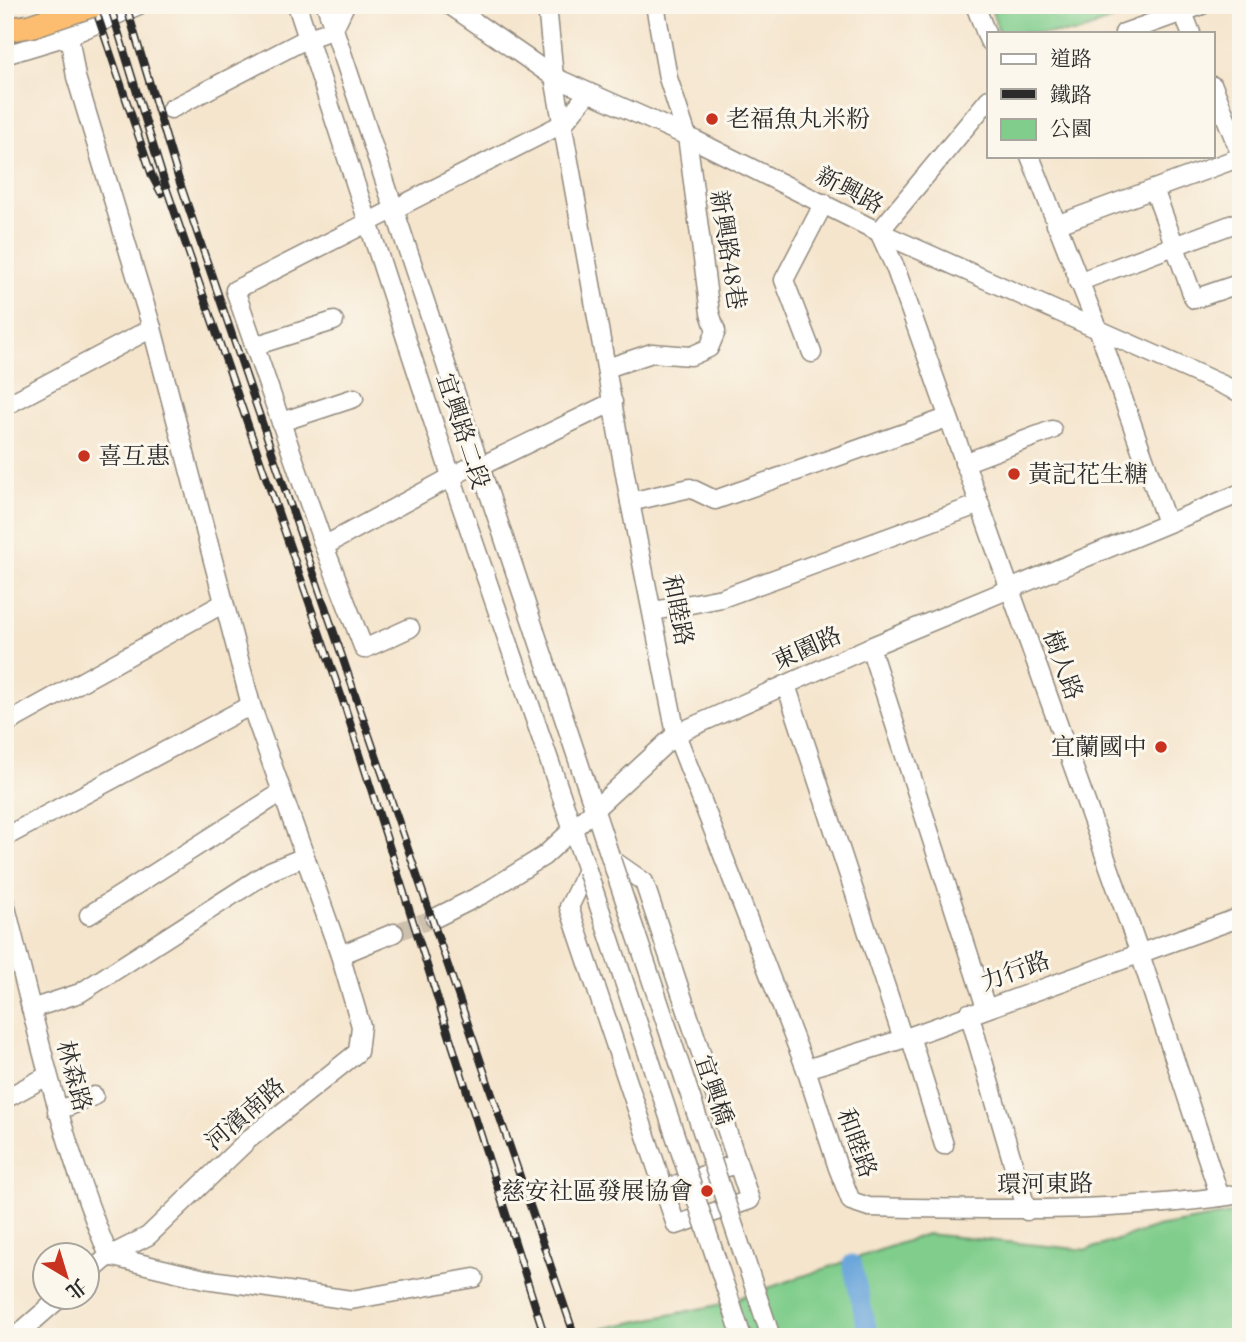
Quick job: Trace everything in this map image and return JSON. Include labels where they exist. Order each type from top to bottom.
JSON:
[{"type":"main road","points":[[5,30],[30,26],[93,5]]},
{"type":"street","name":"河濱南路","points":[[64,5],[76,77],[152,328],[251,705],[340,955],[360,1026],[358,1052],[249,1139],[148,1236],[102,1262]]},
{"type":"street","points":[[5,55],[71,35],[139,5]]},
{"type":"street","name":"宜興路二段","points":[[297,5],[452,479],[587,870]]},
{"type":"street","name":"宜興路二段","points":[[326,5],[332,30],[394,207],[474,468],[611,859]]},
{"type":"street","points":[[171,109],[308,38],[332,30],[345,5]]},
{"type":"street","name":"新興路","points":[[450,5],[554,77],[687,136],[824,202],[879,232],[1241,393]]},
{"type":"street","name":"和睦路","points":[[547,5],[554,77],[630,502],[654,611],[676,734],[806,1069],[851,1201]]},
{"type":"street","points":[[655,5],[668,78],[687,136]]},
{"type":"street","points":[[975,5],[987,36]]},
{"type":"street","points":[[1126,32],[1182,8],[1202,5]]},
{"type":"street","points":[[1182,8],[1191,32]]},
{"type":"street","points":[[1056,225],[1241,156],[1214,88]]},
{"type":"street","points":[[410,628],[364,649],[324,545],[235,290],[368,220],[564,123],[588,93]]},
{"type":"street","points":[[879,232],[987,101]]},
{"type":"street","name":"新興路48巷","points":[[607,368],[652,353],[691,356],[709,348],[713,341],[716,331],[710,313],[687,136]]},
{"type":"street","points":[[1031,158],[1099,331],[1167,523]]},
{"type":"street","points":[[1154,189],[1194,299],[1241,282]]},
{"type":"street","points":[[813,353],[784,279],[824,202]]},
{"type":"street","points":[[1078,282],[1241,221]]},
{"type":"street","name":"樹人路","points":[[879,232],[895,267],[1139,951],[1220,1197]]},
{"type":"street","points":[[254,346],[334,321]]},
{"type":"street","points":[[5,406],[152,328]]},
{"type":"street","points":[[281,422],[354,398]]},
{"type":"street","points":[[324,545],[474,468],[613,402]]},
{"type":"street","points":[[630,502],[690,488],[715,500],[947,418]]},
{"type":"street","points":[[964,464],[1052,430]]},
{"type":"street","name":"東園路","points":[[435,918],[483,894],[544,856],[596,811],[676,734],[870,646],[1241,493]]},
{"type":"street","points":[[654,611],[722,598],[980,504]]},
{"type":"street","points":[[5,724],[224,603]]},
{"type":"street","points":[[870,646],[977,1010],[1027,1211]]},
{"type":"street","points":[[786,685],[944,1145]]},
{"type":"street","points":[[5,837],[251,705]]},
{"type":"street","points":[[89,915],[282,792]]},
{"type":"street","points":[[31,1009],[80,993],[271,872],[304,857]]},
{"type":"street","points":[[587,870],[569,907],[676,1225],[750,1200],[644,882],[611,859]]},
{"type":"street","name":"宜興橋","points":[[611,859],[771,1337]]},
{"type":"street","name":"宜興橋","points":[[587,870],[742,1337]]},
{"type":"street","name":"林森路","points":[[5,904],[10,949],[31,1009],[57,1111],[82,1191],[109,1256]]},
{"type":"street","name":"力行路","points":[[806,1069],[906,1037],[1241,916]]},
{"type":"street","points":[[340,955],[394,933]]},
{"type":"street","points":[[5,1099],[47,1076]]},
{"type":"street","points":[[57,1111],[94,1096]]},
{"type":"street","points":[[664,1188],[738,1163]]},
{"type":"street","name":"環河東路","points":[[851,1201],[869,1207],[1027,1211],[1165,1204],[1241,1194]]},
{"type":"street","points":[[109,1256],[205,1279],[351,1300],[474,1278]]},
{"type":"street","points":[[15,1337],[47,1310]]},
{"type":"green space","points":[[990,5],[1148,5],[1080,32],[999,32]]},
{"type":"green space","points":[[1241,1212],[1241,1337],[561,1337],[718,1305],[927,1234],[1087,1250],[1157,1227]]},
{"type":"waterway","points":[[852,1264],[869,1337]]},
{"type":"tunnel","points":[[394,933],[435,918]]},
{"type":"railway","points":[[94,5],[152,176],[161,193]]},
{"type":"railway","points":[[110,5],[165,184],[344,704],[545,1337]]},
{"type":"railway","points":[[126,5],[178,177],[575,1337]]},
{"type":"place","name":"老福魚丸米粉","points":[[712,119]]},
{"type":"place","name":"喜互惠","points":[[84,456]]},
{"type":"place","name":"黃記花生糖","points":[[1014,474]]},
{"type":"place","name":"宜蘭國中","points":[[1161,747]]},
{"type":"place","name":"慈安社區發展協會","points":[[707,1191]]}]
